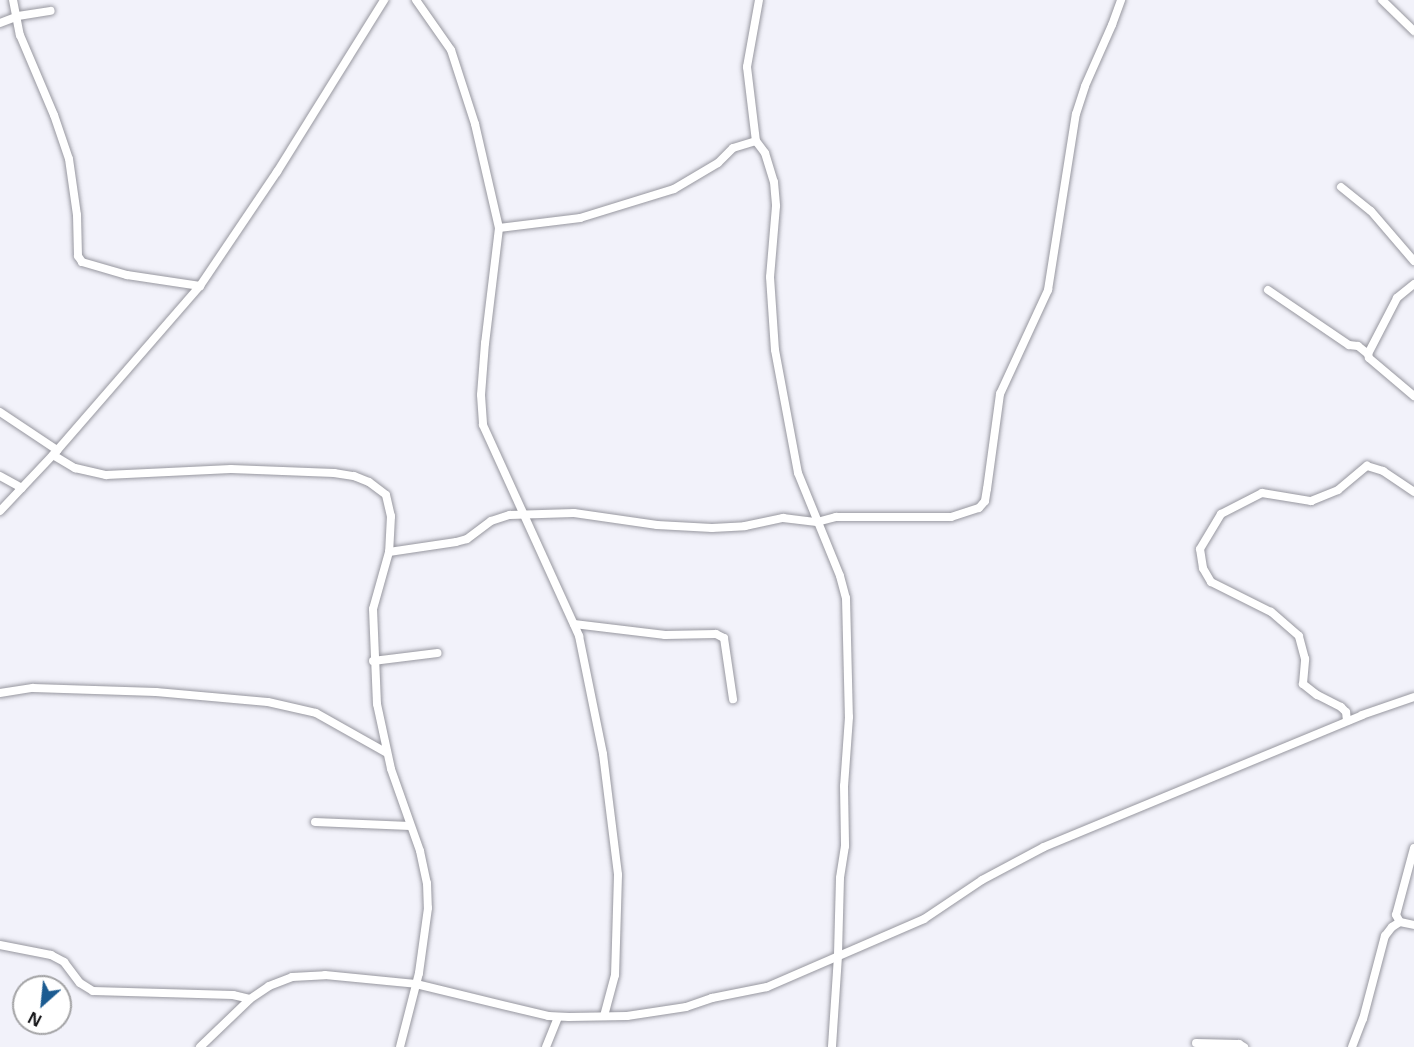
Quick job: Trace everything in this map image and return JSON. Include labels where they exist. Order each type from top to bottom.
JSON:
[{"type":"street","points":[[13,0],[20,35],[54,115],[69,159],[77,215],[78,256],[82,262],[127,274],[200,286]]},
{"type":"street","points":[[0,511],[55,453],[200,286],[277,172],[384,0]]},
{"type":"street","points":[[416,0],[451,50],[475,124],[499,228],[485,343],[481,415],[489,440],[522,515],[574,624],[603,754],[618,876],[615,975],[604,1016]]},
{"type":"street","points":[[759,0],[747,67],[756,141],[765,153],[774,183],[776,206],[770,277],[775,350],[798,473],[846,598],[849,717],[844,786],[845,846],[838,909],[838,956],[832,1047]]},
{"type":"street","points":[[389,552],[467,539],[491,521],[522,515],[574,513],[657,525],[712,528],[745,526],[783,518],[817,522],[836,517],[951,517],[967,514],[979,508],[985,501],[1000,394],[1048,290],[1076,114],[1120,0]]},
{"type":"street","points":[[1382,0],[1414,31]]},
{"type":"street","points":[[0,23],[18,16],[51,11]]},
{"type":"street","points":[[499,228],[580,218],[674,189],[718,163],[734,148],[756,141]]},
{"type":"street","points":[[1341,187],[1371,212],[1414,261]]},
{"type":"street","points":[[1368,354],[1397,298],[1414,284]]},
{"type":"street","points":[[1268,290],[1349,345],[1358,346],[1414,396]]},
{"type":"street","points":[[0,412],[75,468],[106,475],[263,469],[354,476],[380,488],[386,495],[390,516],[389,552],[373,609],[376,705],[387,753],[427,883],[427,919],[416,984],[400,1047]]},
{"type":"street","points":[[1347,722],[1346,712],[1341,707],[1317,695],[1303,684],[1304,649],[1299,636],[1271,612],[1211,582],[1203,568],[1200,549],[1221,514],[1262,493],[1311,501],[1338,490],[1367,466],[1383,471],[1414,492]]},
{"type":"street","points":[[0,476],[22,488]]},
{"type":"street","points":[[574,624],[665,635],[716,634],[724,638],[733,699]]},
{"type":"street","points":[[374,661],[438,653]]},
{"type":"street","points":[[0,693],[33,688],[156,692],[268,702],[316,713],[387,753]]},
{"type":"street","points":[[200,1047],[250,999],[269,986],[292,977],[325,975],[416,984],[558,1017],[627,1016],[686,1007],[712,998],[767,987],[924,919],[982,880],[1044,847],[1395,702],[1414,697]]},
{"type":"street","points":[[371,743],[382,734]]},
{"type":"street","points":[[315,822],[411,826]]},
{"type":"street","points":[[1400,922],[1396,909],[1414,848]]},
{"type":"street","points":[[1352,1047],[1363,1019],[1385,936],[1392,927],[1400,922],[1414,925]]},
{"type":"street","points":[[0,945],[51,955],[64,962],[80,983],[93,991],[243,995],[250,999]]},
{"type":"street","points":[[546,1047],[558,1017]]},
{"type":"street","points":[[1196,1043],[1239,1044],[1244,1047]]}]
